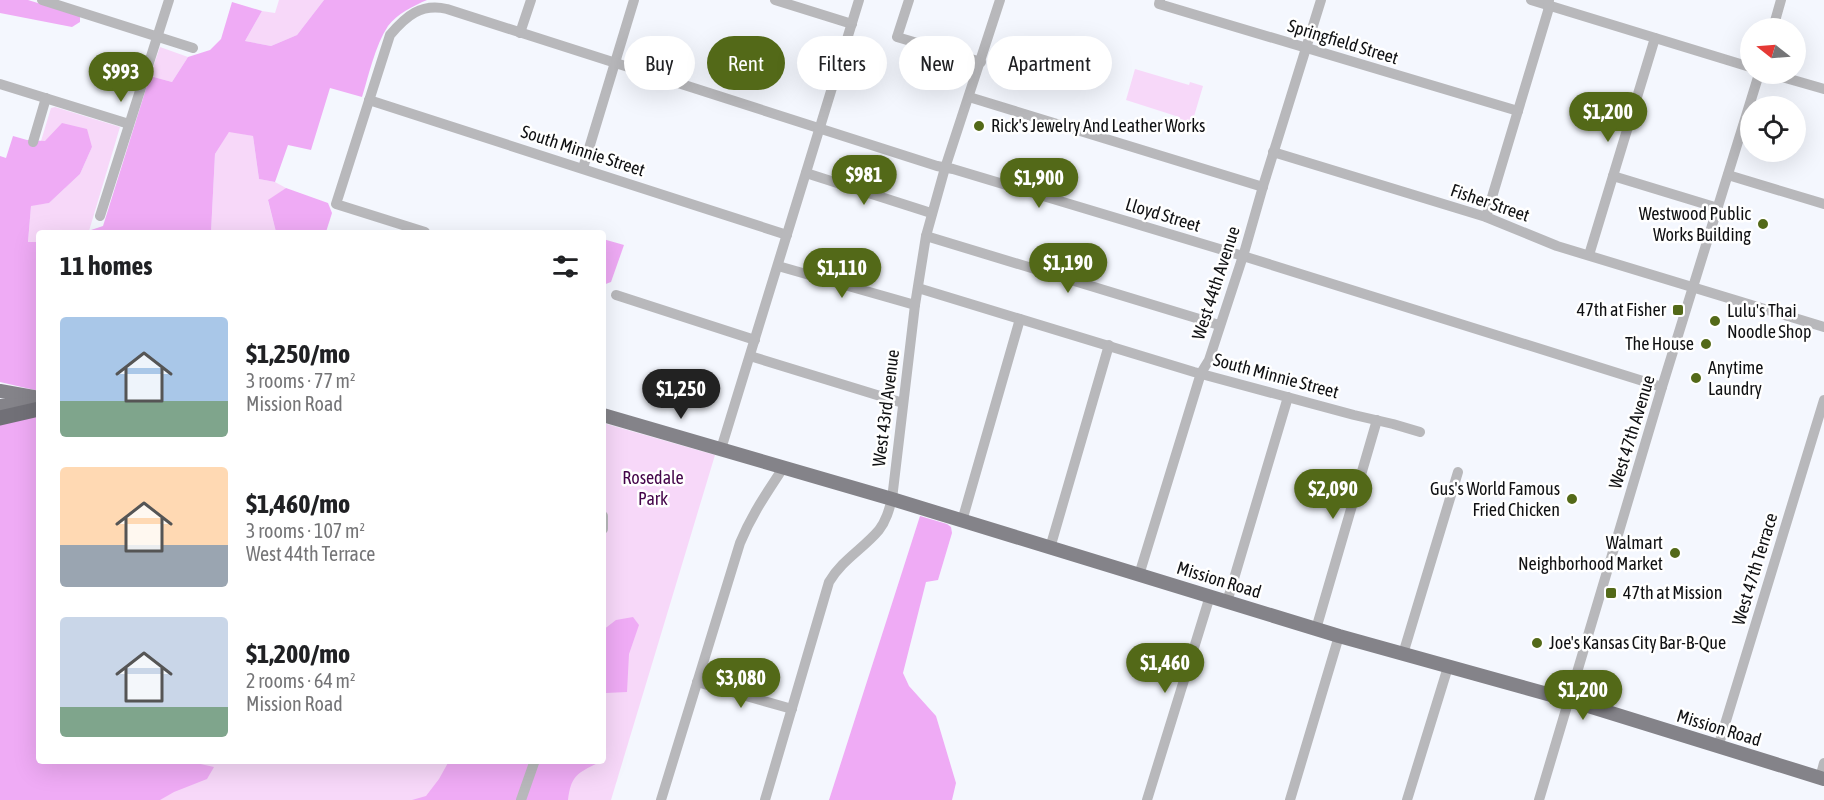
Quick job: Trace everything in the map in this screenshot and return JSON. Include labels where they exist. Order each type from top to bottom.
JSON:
[{"type":"highway","points":[[0,418],[36,408]]},
{"type":"main road","points":[[0,391],[36,397]]},
{"type":"main road","points":[[0,406],[36,407]]},
{"type":"main road","name":"Mission Road","points":[[606,416],[892,499],[1339,636],[1569,700],[1822,778]]},
{"type":"street","points":[[42,0],[193,48]]},
{"type":"street","points":[[100,216],[169,0]]},
{"type":"street","points":[[520,33],[531,0]]},
{"type":"street","points":[[583,168],[634,0]]},
{"type":"street","points":[[775,0],[852,24]]},
{"type":"street","points":[[721,449],[859,0]]},
{"type":"street","points":[[909,0],[897,37],[981,62]]},
{"type":"street","name":"West 43rd Avenue","points":[[765,800],[829,582],[837,568],[879,530],[892,499],[915,305],[926,236],[945,168],[1000,0]]},
{"type":"street","name":"West 44th Avenue","points":[[1139,575],[1201,373],[1209,360],[1243,256],[1273,152],[1322,0]]},
{"type":"street","points":[[1531,0],[1549,3],[1740,64]]},
{"type":"street","points":[[1776,18],[1781,0]]},
{"type":"street","name":"Springfield Street","points":[[1160,2],[1307,49],[1518,111]]},
{"type":"street","points":[[1486,217],[1549,3]]},
{"type":"street","name":"Lloyd Street","points":[[369,100],[390,35],[423,8],[437,7],[819,129],[1243,256],[1662,387]]},
{"type":"street","points":[[1589,255],[1654,38]]},
{"type":"street","points":[[0,84],[129,124]]},
{"type":"street","name":"West 47th Avenue","points":[[1542,799],[1662,387],[1756,84]]},
{"type":"street","points":[[1806,84],[1824,89]]},
{"type":"street","points":[[969,97],[1263,187]]},
{"type":"street","points":[[33,142],[46,99]]},
{"type":"street","points":[[369,100],[336,204],[419,230]]},
{"type":"street","name":"South Minnie Street","points":[[369,100],[787,235]]},
{"type":"street","name":"Fisher Street","points":[[1273,152],[1486,217],[1557,246],[1824,327]]},
{"type":"street","points":[[806,173],[931,213]]},
{"type":"street","points":[[1728,174],[1824,204]]},
{"type":"street","points":[[1613,176],[1718,208]]},
{"type":"street","points":[[926,236],[1219,325]]},
{"type":"street","points":[[778,266],[915,305]]},
{"type":"street","name":"South Minnie Street","points":[[918,288],[1194,372],[1420,432]]},
{"type":"street","points":[[616,295],[755,340]]},
{"type":"street","points":[[962,521],[1020,319]]},
{"type":"street","points":[[1050,548],[1110,345]]},
{"type":"street","points":[[750,356],[903,403]]},
{"type":"street","points":[[1227,602],[1288,397]]},
{"type":"street","name":"West 47th Terrace","points":[[1718,747],[1824,400]]},
{"type":"street","points":[[1316,629],[1377,420]]},
{"type":"street","points":[[661,800],[740,543],[750,520],[783,468]]},
{"type":"street","points":[[1402,654],[1458,471]]},
{"type":"street","points":[[1147,800],[1210,596]]},
{"type":"street","points":[[1290,800],[1339,636]]},
{"type":"street","points":[[1407,800],[1448,668]]},
{"type":"street","points":[[697,682],[792,709]]},
{"type":"street","points":[[1822,778],[1824,763]]},
{"type":"street","points":[[521,800],[534,764]]},
{"type":"green space","points":[[279,0],[324,0],[297,35],[271,46],[245,41],[262,11],[275,13]]},
{"type":"green space","points":[[160,47],[188,57],[172,82],[150,76]]},
{"type":"green space","points":[[1135,69],[1189,85],[1190,82],[1203,86],[1192,123],[1126,100]]},
{"type":"green space","points":[[55,107],[120,127],[89,230],[36,230],[36,242],[28,243],[31,205],[49,203],[80,174],[92,147],[41,141],[51,108]]},
{"type":"green space","points":[[229,131],[253,136],[259,179],[275,182],[286,188],[268,201],[275,230],[211,230],[215,154]]},
{"type":"green space","name":"Rosedale Park","points":[[606,424],[715,455],[611,800],[0,800],[36,763],[606,764]]},
{"type":"shaded area","points":[[0,0],[28,0],[80,16],[80,22],[72,27],[0,13]]},
{"type":"shaded area","points":[[324,0],[427,0],[401,14],[388,26],[376,51],[362,97],[330,88],[311,150],[288,145],[275,182],[259,179],[253,136],[229,132],[215,154],[211,230],[91,230],[103,226],[150,76],[172,82],[188,57],[210,50],[221,39],[232,2],[262,11],[245,41],[271,46],[297,35]]},
{"type":"shaded area","points":[[62,123],[87,129],[92,147],[80,174],[49,203],[31,206],[28,242],[36,242],[36,390],[0,382],[0,156],[6,158],[13,136],[45,141]]},
{"type":"shaded area","points":[[286,188],[328,203],[332,213],[327,230],[276,230],[268,200]]},
{"type":"shaded area","points":[[606,240],[624,245],[611,282],[606,284]]},
{"type":"shaded area","points":[[36,417],[36,764],[200,764],[214,767],[207,779],[160,800],[0,800],[0,423]]},
{"type":"shaded area","points":[[920,516],[947,524],[951,527],[952,533],[938,580],[926,582],[903,673],[909,686],[936,716],[956,783],[952,800],[829,800]]},
{"type":"shaded area","points":[[633,617],[639,625],[629,654],[627,692],[606,693],[606,628],[616,620]]},
{"type":"shaded area","points":[[447,764],[596,764],[576,776],[568,800],[412,800],[426,796]]},
{"type":"place","name":"Rick's Jewelry And Leather Works","points":[[979,126]]},
{"type":"place","name":"Westwood Public Works Building","points":[[1763,224]]},
{"type":"place","name":"47th at Fisher","points":[[1678,310]]},
{"type":"place","name":"Lulu's Thai Noodle Shop","points":[[1715,321]]},
{"type":"place","name":"The House","points":[[1706,344]]},
{"type":"place","name":"Anytime Laundry","points":[[1696,378]]},
{"type":"place","name":"Gus's World Famous Fried Chicken","points":[[1572,499]]},
{"type":"place","name":"Walmart Neighborhood Market","points":[[1675,553]]},
{"type":"place","name":"47th at Mission","points":[[1611,593]]},
{"type":"place","name":"Joe's Kansas City Bar-B-Que","points":[[1537,643]]}]
